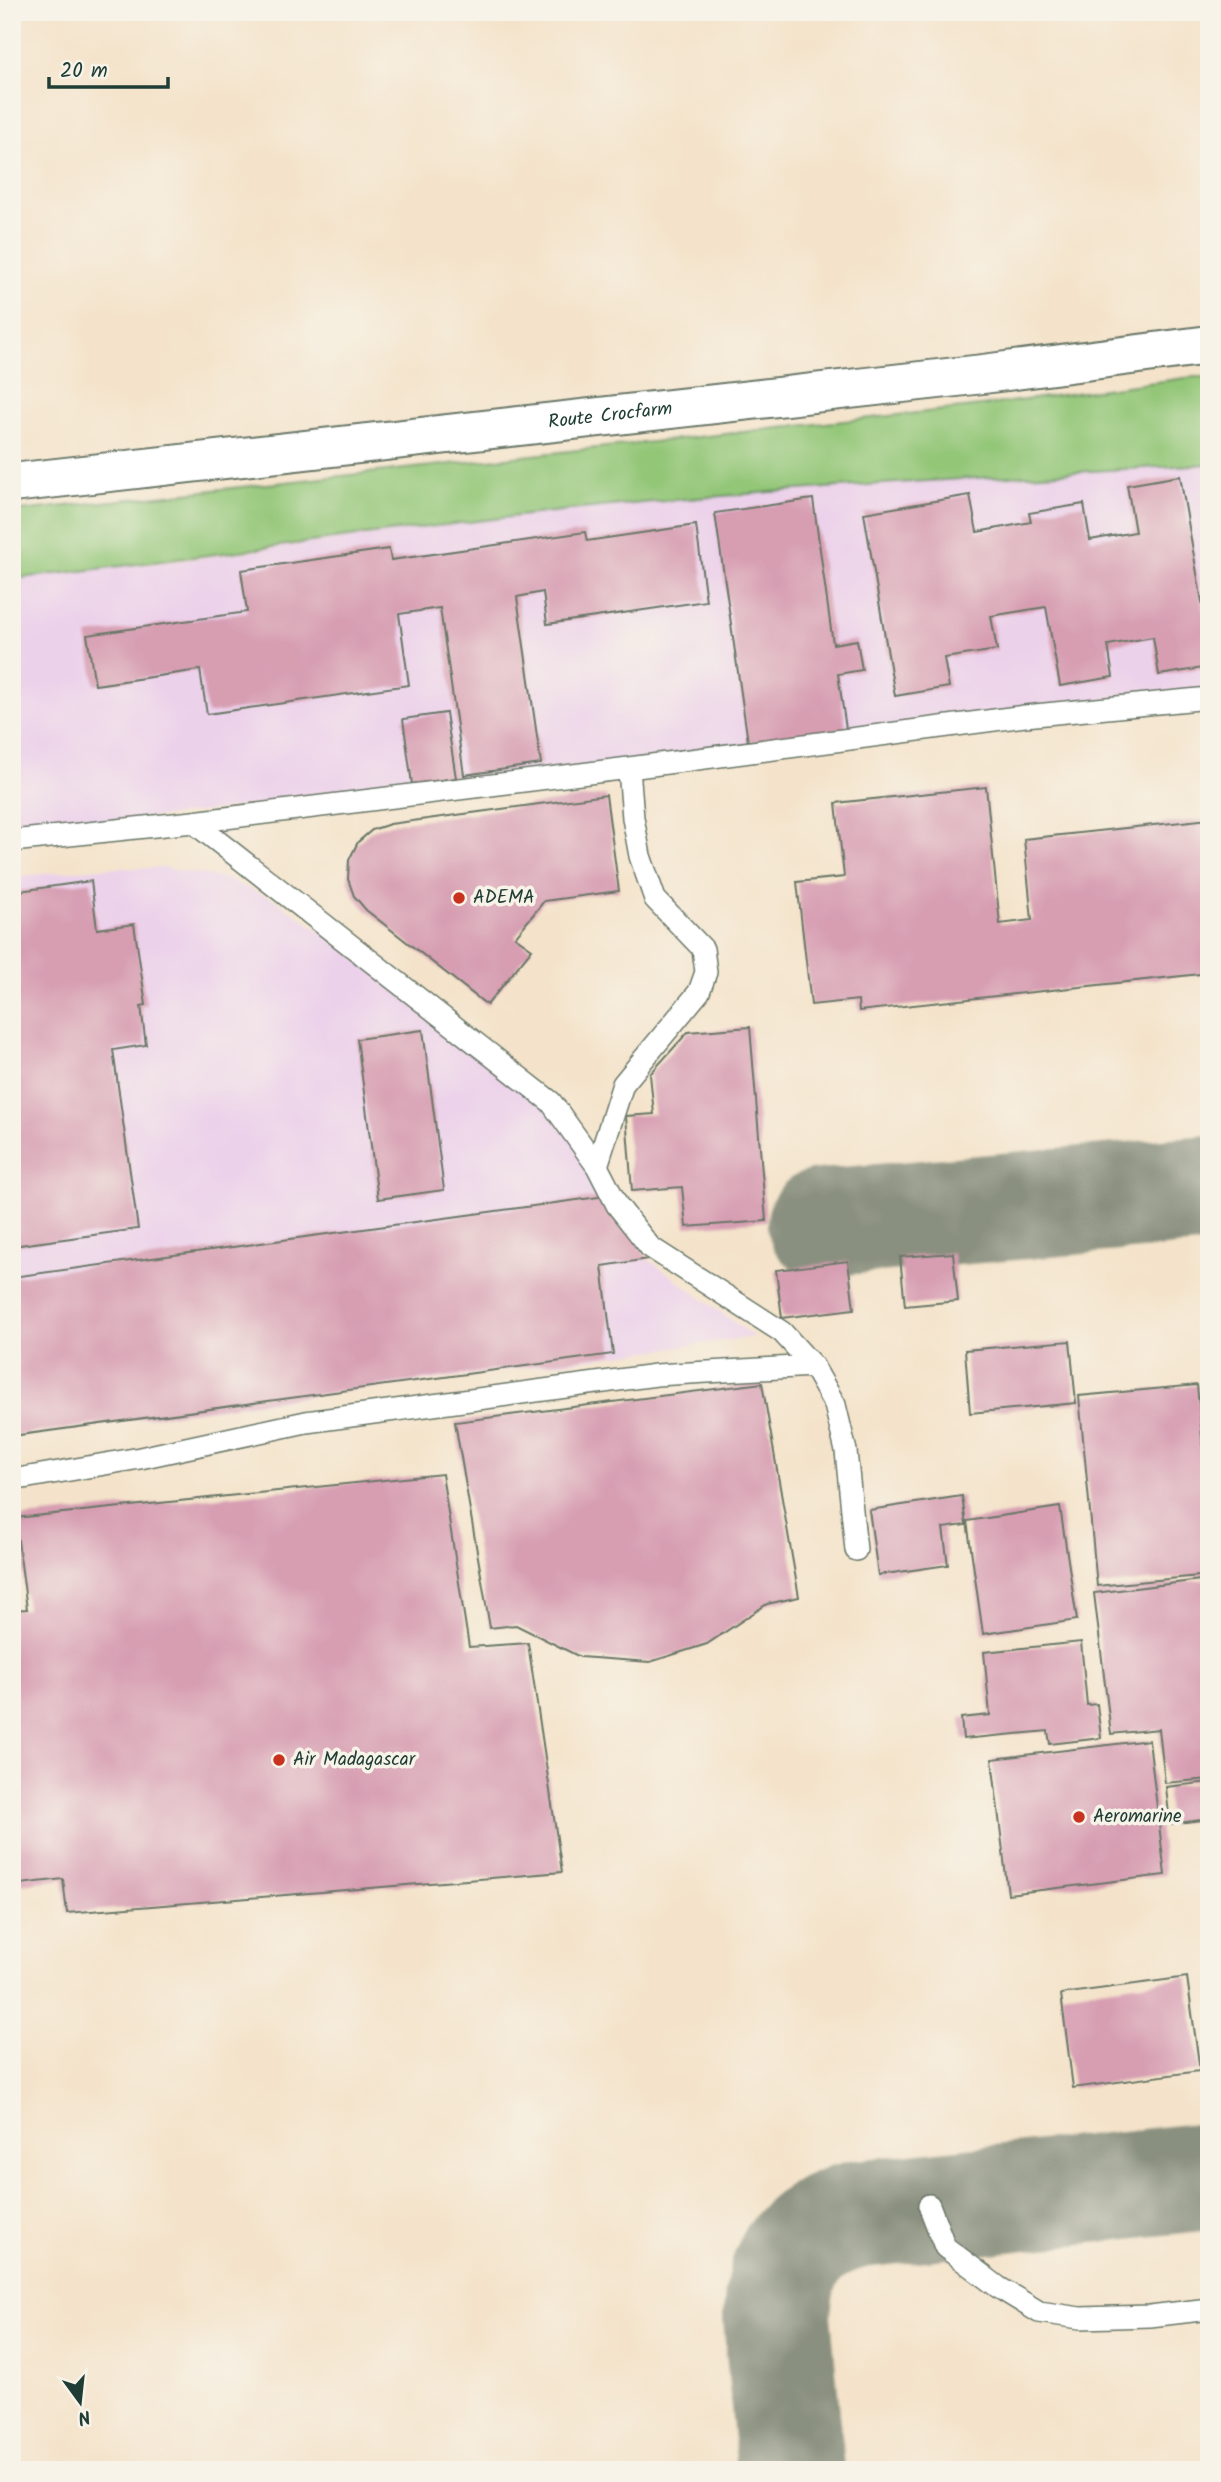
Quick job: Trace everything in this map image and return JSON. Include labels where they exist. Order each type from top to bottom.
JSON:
[{"type":"street","name":"Route Crocfarm","points":[[12,483],[970,375],[1209,345]]},
{"type":"lane","points":[[12,841],[194,822],[1025,716],[1209,698]]},
{"type":"lane","points":[[597,1166],[623,1084],[699,992],[706,972],[703,949],[655,899],[640,856],[633,818],[629,768]]},
{"type":"lane","points":[[194,822],[551,1102],[597,1166],[617,1205],[650,1247],[782,1332],[813,1366],[835,1405],[846,1451],[856,1550]]},
{"type":"lane","points":[[12,1480],[140,1458],[320,1420],[656,1375],[813,1366]]},
{"type":"lane","points":[[929,2205],[945,2246],[998,2287],[1039,2312],[1092,2318],[1150,2316],[1209,2309]]},
{"type":"shaded area","points":[[1209,464],[1209,695],[12,834],[12,579],[176,561],[570,510],[806,489]]},
{"type":"shaded area","points":[[101,868],[165,868],[223,878],[274,899],[330,938],[573,1130],[606,1196],[648,1259],[754,1337],[12,1436],[12,877]]},
{"type":"green space","points":[[1192,377],[1209,377],[1209,464],[650,502],[12,579],[12,512],[981,406]]},
{"type":"building","points":[[1180,476],[1209,642],[1209,667],[1159,675],[1153,637],[1108,645],[1113,677],[1060,686],[1046,607],[991,616],[997,650],[944,658],[949,687],[895,696],[864,513],[970,495],[977,532],[1031,522],[1029,513],[1084,504],[1090,540],[1135,532],[1127,485]]},
{"type":"building","points":[[813,499],[833,644],[857,640],[862,670],[838,674],[846,729],[748,742],[715,513]]},
{"type":"building","points":[[696,525],[706,601],[547,624],[543,592],[517,597],[541,764],[464,775],[440,608],[399,614],[409,685],[207,714],[200,670],[95,685],[87,635],[247,612],[241,570],[389,549],[391,560],[585,532],[587,541]]},
{"type":"building","points":[[446,713],[456,778],[412,784],[403,719]]},
{"type":"building","points":[[986,787],[1000,924],[1032,920],[1024,839],[1209,819],[1209,973],[859,1011],[858,1000],[811,1005],[797,882],[844,877],[836,803]]},
{"type":"building","name":"ADEMA","points":[[606,795],[619,891],[544,901],[515,937],[532,949],[487,1005],[366,910],[354,896],[348,879],[349,860],[358,842],[372,830],[390,824]]},
{"type":"building","points":[[91,881],[97,929],[134,924],[146,1005],[141,1006],[146,1045],[113,1050],[138,1229],[12,1246],[12,892]]},
{"type":"building","points":[[750,1027],[766,1221],[686,1227],[682,1187],[632,1191],[626,1116],[654,1114],[650,1074],[688,1032]]},
{"type":"building","points":[[423,1030],[444,1190],[378,1199],[357,1039]]},
{"type":"building","points":[[606,1196],[648,1259],[602,1266],[613,1354],[12,1436],[12,1277]]},
{"type":"building","points":[[953,1253],[958,1301],[905,1306],[900,1257]]},
{"type":"building","points":[[848,1261],[854,1309],[782,1318],[776,1270]]},
{"type":"building","points":[[1070,1341],[1076,1403],[970,1413],[965,1350]]},
{"type":"building","points":[[762,1383],[799,1597],[767,1604],[707,1644],[650,1662],[580,1657],[516,1625],[490,1628],[455,1422]]},
{"type":"building","points":[[1197,1385],[1209,1510],[1209,1575],[1097,1586],[1079,1396]]},
{"type":"building","name":"Air Madagascar","points":[[442,1474],[469,1647],[528,1643],[562,1872],[67,1913],[63,1879],[12,1885],[12,1610],[27,1609],[15,1518]]},
{"type":"building","points":[[962,1496],[966,1525],[943,1528],[948,1565],[878,1575],[869,1510]]},
{"type":"building","points":[[1060,1507],[1077,1620],[983,1634],[967,1521]]},
{"type":"building","points":[[1209,1579],[1209,1779],[1165,1783],[1159,1729],[1111,1734],[1094,1593]]},
{"type":"building","points":[[1081,1642],[1087,1705],[1097,1704],[1101,1738],[1050,1744],[1048,1731],[963,1739],[961,1718],[990,1715],[984,1652]]},
{"type":"building","name":"Aeromarine","points":[[1149,1740],[1165,1875],[1008,1894],[992,1759]]},
{"type":"building","points":[[1209,1782],[1209,1819],[1170,1824],[1166,1787]]},
{"type":"building","points":[[1187,1977],[1200,2071],[1073,2088],[1061,1994]]},
{"type":"taxiway","points":[[821,1223],[1209,1189]]},
{"type":"taxiway","points":[[791,2470],[777,2318],[779,2297],[788,2263],[808,2238],[822,2228],[859,2214],[1209,2176]]},
{"type":"place","name":"ADEMA","points":[[459,898]]},
{"type":"place","name":"Air Madagascar","points":[[279,1760]]},
{"type":"place","name":"Aeromarine","points":[[1079,1817]]}]
